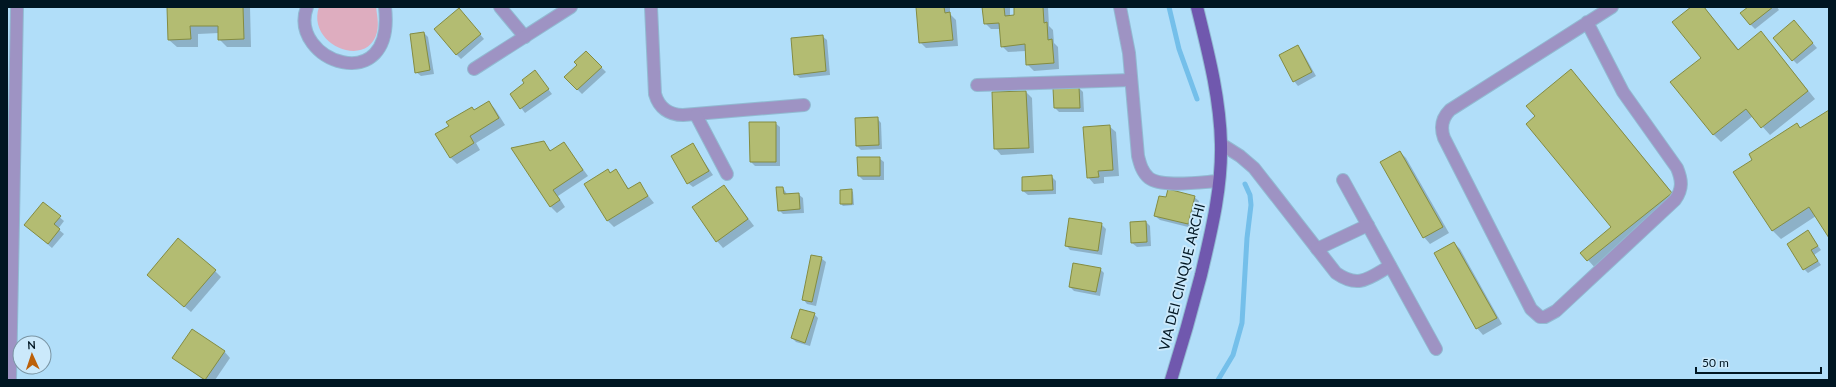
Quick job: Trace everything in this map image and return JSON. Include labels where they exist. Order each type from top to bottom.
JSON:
[{"type":"main road","name":"VIA DEI CINQUE ARCHI","points":[[1171,380],[1188,325],[1210,237],[1219,181],[1221,144],[1215,85],[1197,7]]},
{"type":"street","points":[[10,380],[9,305],[17,7]]},
{"type":"street","points":[[307,7],[305,20],[309,36],[313,44],[326,57],[343,63],[365,60],[377,52],[386,27],[385,7]]},
{"type":"street","points":[[500,7],[525,36]]},
{"type":"street","points":[[474,69],[571,7]]},
{"type":"street","points":[[651,7],[656,99],[663,109],[673,114],[696,115],[804,105]]},
{"type":"street","name":"VIA DEI CINQUE ARCHI","points":[[1120,7],[1127,41],[1140,166],[1146,175],[1155,181],[1167,183],[1219,181]]},
{"type":"street","points":[[1587,22],[1623,92],[1677,168],[1680,175],[1681,189],[1675,200],[1556,310],[1545,317],[1540,317],[1535,314],[1528,302],[1444,138],[1441,127],[1444,117],[1450,110],[1587,22],[1612,7]]},
{"type":"street","points":[[977,85],[1131,80]]},
{"type":"street","points":[[696,115],[727,174]]},
{"type":"street","points":[[1221,144],[1251,165],[1333,270],[1351,281],[1364,280],[1390,266]]},
{"type":"street","points":[[1343,180],[1436,349]]},
{"type":"street","points":[[1317,249],[1368,225]]},
{"type":"shaded area","points":[[319,7],[376,7],[378,29],[371,43],[362,49],[351,51],[340,48],[329,42],[321,32],[317,21]]},
{"type":"building","points":[[167,7],[243,7],[244,39],[218,40],[218,26],[190,26],[191,39],[168,40]]},
{"type":"building","points":[[916,7],[944,7],[945,13],[950,12],[953,40],[919,43]]},
{"type":"building","points":[[982,7],[1004,7],[1005,16],[1014,15],[1014,7],[1043,7],[1044,23],[1047,22],[1048,40],[1052,39],[1054,63],[1026,65],[1025,44],[1001,47],[999,23],[984,24]]},
{"type":"building","points":[[1691,7],[1704,7],[1738,50],[1761,31],[1808,91],[1761,128],[1746,109],[1713,135],[1670,82],[1701,58],[1672,22]]},
{"type":"building","points":[[1748,7],[1773,7],[1750,25],[1740,13]]},
{"type":"building","points":[[459,8],[481,34],[456,55],[434,29]]},
{"type":"building","points":[[1794,20],[1813,43],[1792,61],[1773,38]]},
{"type":"building","points":[[424,32],[430,70],[415,73],[410,34]]},
{"type":"building","points":[[823,35],[826,71],[794,75],[791,38]]},
{"type":"building","points":[[1298,45],[1312,72],[1293,82],[1279,55]]},
{"type":"building","points":[[586,51],[602,67],[577,90],[564,77],[577,65],[574,62]]},
{"type":"building","points":[[1571,69],[1672,193],[1587,261],[1580,253],[1611,227],[1526,124],[1535,116],[1526,106]]},
{"type":"building","points":[[535,70],[549,89],[520,109],[510,94],[524,83],[522,80]]},
{"type":"building","points":[[1079,87],[1080,108],[1054,108],[1053,88]]},
{"type":"building","points":[[1026,91],[1029,148],[994,149],[992,92]]},
{"type":"building","points":[[489,101],[499,118],[470,136],[474,143],[450,158],[435,134],[449,126],[446,122],[472,107],[474,110]]},
{"type":"building","points":[[1829,110],[1829,238],[1809,207],[1772,231],[1733,172],[1752,160],[1749,154],[1797,123],[1800,128]]},
{"type":"building","points":[[878,117],[879,145],[856,146],[855,118]]},
{"type":"building","points":[[749,122],[776,122],[776,162],[750,162]]},
{"type":"building","points":[[1110,125],[1113,170],[1098,171],[1099,177],[1087,178],[1083,127]]},
{"type":"building","points":[[544,141],[550,151],[564,142],[583,170],[553,190],[560,200],[550,207],[511,148]]},
{"type":"building","points":[[693,143],[709,171],[687,184],[671,156]]},
{"type":"building","points":[[1400,151],[1443,227],[1423,238],[1380,162]]},
{"type":"building","points":[[857,157],[880,157],[880,176],[858,176]]},
{"type":"building","points":[[608,169],[610,173],[616,169],[628,189],[640,182],[648,196],[607,221],[584,184]]},
{"type":"building","points":[[1052,175],[1053,190],[1022,191],[1022,177]]},
{"type":"building","points":[[724,185],[748,219],[716,242],[692,207]]},
{"type":"building","points":[[776,187],[783,187],[784,194],[799,193],[800,209],[778,211]]},
{"type":"building","points":[[852,189],[852,204],[840,204],[840,190]]},
{"type":"building","points":[[1168,189],[1195,196],[1188,224],[1154,216],[1159,196],[1166,197]]},
{"type":"building","points":[[43,202],[61,216],[54,224],[60,229],[48,244],[24,225]]},
{"type":"building","points":[[1069,218],[1102,223],[1098,251],[1065,246]]},
{"type":"building","points":[[1146,221],[1147,242],[1131,243],[1130,222]]},
{"type":"building","points":[[1808,230],[1818,246],[1811,250],[1818,261],[1803,270],[1787,244]]},
{"type":"building","points":[[178,238],[216,270],[184,307],[147,275]]},
{"type":"building","points":[[1454,242],[1497,318],[1476,329],[1434,253]]},
{"type":"building","points":[[811,255],[822,257],[812,302],[802,300]]},
{"type":"building","points":[[1073,263],[1101,268],[1096,292],[1069,287]]},
{"type":"building","points":[[800,309],[815,313],[805,343],[791,338]]},
{"type":"building","points":[[192,329],[225,351],[205,380],[172,358]]},
{"type":"waterway","points":[[1169,7],[1179,49],[1197,99]]},
{"type":"waterway","points":[[1218,380],[1233,355],[1242,323],[1247,238],[1251,205],[1250,195],[1245,184]]}]
